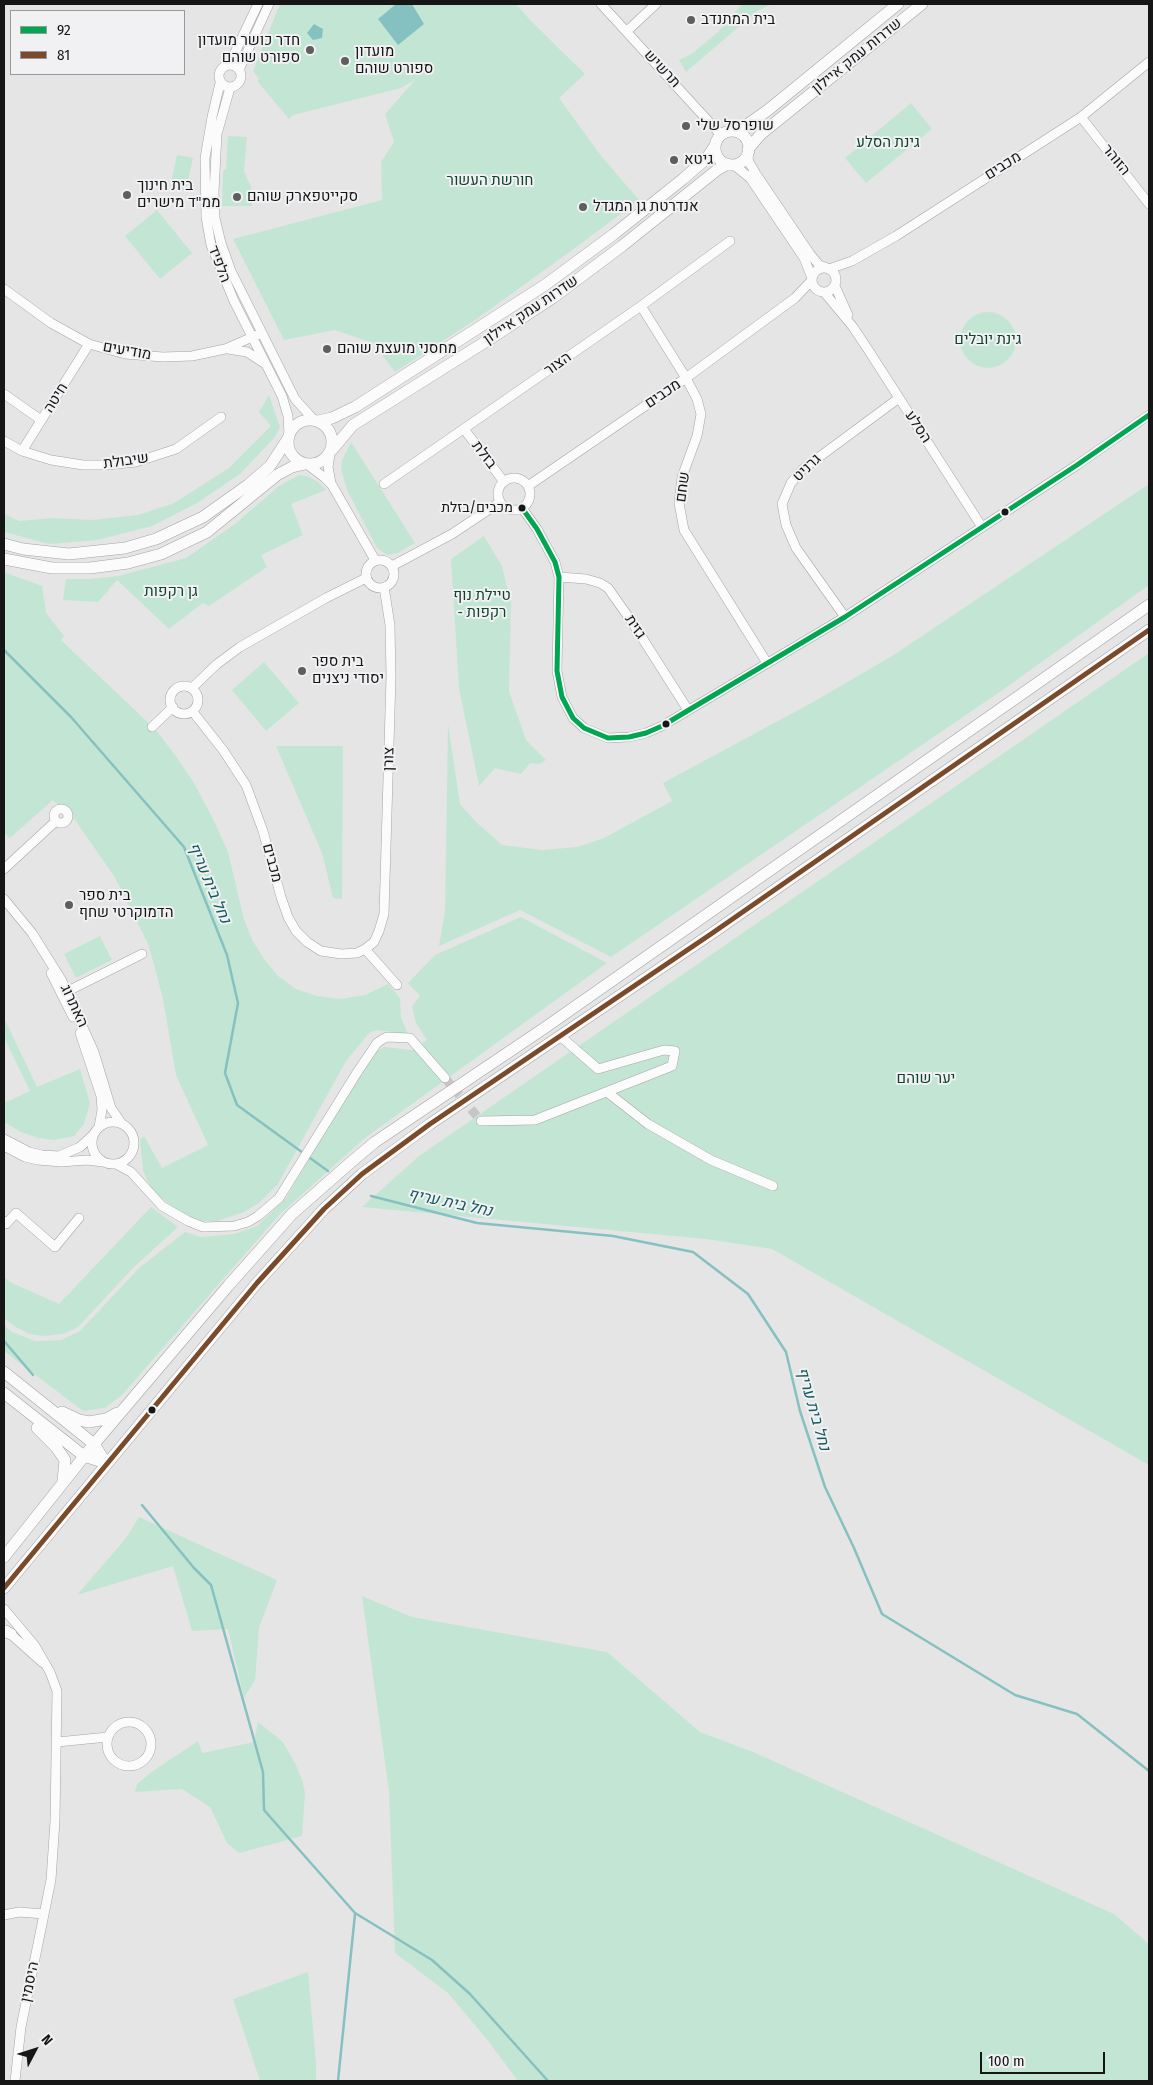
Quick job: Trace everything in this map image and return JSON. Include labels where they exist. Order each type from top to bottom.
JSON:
[{"type":"main road","name":"שדרות עמק איילון","points":[[734,131],[744,128],[768,110],[898,4]]},
{"type":"main road","name":"שדרות עמק איילון","points":[[748,151],[761,134],[922,4]]},
{"type":"main road","points":[[734,131],[744,136],[748,151],[742,162],[731,164],[718,158],[715,146],[721,135],[734,131]]},
{"type":"main road","name":"שדרות עמק איילון","points":[[316,421],[332,418],[355,407],[545,285],[614,234],[683,179],[706,159],[715,146]]},
{"type":"main road","name":"שדרות עמק איילון","points":[[331,452],[353,425],[547,302],[622,246],[717,170],[731,164]]},
{"type":"main road","points":[[4,544],[36,551],[79,554],[125,548],[156,540],[203,517],[248,485],[270,466],[300,422],[316,421],[330,431],[332,437],[331,452],[320,463],[306,464],[284,470],[207,532],[161,554],[128,563],[90,568],[52,568],[4,559]]},
{"type":"main road","points":[[289,436],[289,450],[292,455],[306,464]]},
{"type":"main road","points":[[4,1557],[94,1444],[228,1286],[286,1221],[375,1142],[543,1029],[1149,605]]},
{"type":"main road","points":[[4,1588],[257,1283],[324,1209],[362,1174],[392,1151],[712,934],[1149,630]]},
{"type":"main road","points":[[4,1372],[94,1444],[106,1463]]},
{"type":"main road","points":[[26,1390],[79,1420],[89,1422],[106,1419],[125,1408]]},
{"type":"main road","points":[[4,1394],[84,1456],[106,1463]]},
{"type":"main road","points":[[4,1394],[65,1460],[63,1483]]},
{"type":"street","points":[[258,4],[229,65],[220,71],[220,82],[230,88],[240,82],[239,70],[270,4]]},
{"type":"street","name":"תרשיש","points":[[602,4],[721,135]]},
{"type":"street","points":[[627,31],[656,4]]},
{"type":"street","name":"מכבים","points":[[828,268],[852,261],[896,236],[1081,117],[1149,62]]},
{"type":"street","points":[[229,65],[239,70]]},
{"type":"street","name":"הלפיד","points":[[220,82],[205,158],[206,217],[211,245],[285,406],[290,425],[289,436]]},
{"type":"street","name":"הלפיד","points":[[230,88],[217,134],[214,192],[215,218],[221,243],[231,271],[295,399],[316,421]]},
{"type":"street","name":"הזוהר","points":[[1081,117],[1149,204]]},
{"type":"street","points":[[731,164],[750,178],[804,258],[812,273],[812,279],[820,291],[830,291],[836,282],[834,273],[820,265],[810,254],[756,174],[749,162],[748,151]]},
{"type":"street","name":"הצור","points":[[384,484],[641,306],[730,241]]},
{"type":"street","name":"מכבים","points":[[836,282],[852,261]]},
{"type":"street","points":[[812,279],[818,269],[828,268]]},
{"type":"street","name":"מכבים","points":[[528,486],[686,378],[795,298],[812,279]]},
{"type":"street","name":"הסלע","points":[[836,282],[852,327]]},
{"type":"street","name":"מודיעים","points":[[4,289],[51,322],[89,344],[125,354],[163,357],[192,356],[225,349],[262,333]]},
{"type":"street","name":"מכבים","points":[[795,298],[820,291]]},
{"type":"street","name":"הסלע","points":[[820,291],[852,327],[982,527]]},
{"type":"street","name":"שחם","points":[[641,306],[698,399],[701,414],[697,436],[682,478],[679,503],[684,530],[767,662]]},
{"type":"street","name":"חיטה","points":[[22,451],[89,344]]},
{"type":"street","points":[[225,349],[246,352],[263,362],[268,369]]},
{"type":"street","points":[[4,394],[41,420]]},
{"type":"street","name":"גרניט","points":[[845,617],[796,548],[786,525],[782,504],[791,484],[802,469],[899,398]]},
{"type":"street","points":[[522,508],[537,529],[555,562],[558,577],[557,671],[562,697],[573,718],[584,728],[608,738],[629,738],[646,733],[688,710],[845,617],[1077,466],[1149,415]]},
{"type":"street","name":"שיבולת","points":[[4,441],[22,451],[51,460],[84,465],[136,462],[176,449],[200,434],[221,417]]},
{"type":"street","name":"בזלת","points":[[464,429],[504,482]]},
{"type":"street","points":[[331,452],[328,467],[332,485]]},
{"type":"street","points":[[306,464],[332,485],[375,560]]},
{"type":"street","points":[[514,478],[520,479],[528,486],[530,496],[526,505],[522,508],[510,510],[500,502],[498,491],[504,482],[514,478]]},
{"type":"street","points":[[392,566],[452,534],[500,502]]},
{"type":"street","points":[[375,560],[384,560],[392,566],[394,576],[389,585],[384,587],[373,586],[366,578],[368,566],[375,560]]},
{"type":"street","name":"גזית","points":[[558,577],[586,579],[600,583],[608,588],[688,710]]},
{"type":"street","points":[[192,688],[217,664],[240,648],[326,598],[366,578]]},
{"type":"street","name":"צורן","points":[[365,949],[374,942],[384,914],[391,677],[390,625],[384,587]]},
{"type":"street","points":[[185,686],[192,688],[198,699],[198,704],[193,712],[182,714],[173,707],[170,699],[174,690],[185,686]]},
{"type":"street","points":[[152,727],[173,707]]},
{"type":"street","name":"מכבים","points":[[193,712],[223,750],[246,785],[264,831],[281,897],[288,917],[296,931],[307,942],[321,951],[341,954],[357,953],[365,949]]},
{"type":"street","points":[[4,869],[56,821]]},
{"type":"street","name":"האתרוג","points":[[4,899],[42,947],[68,991],[94,1052],[111,1108],[122,1124]]},
{"type":"street","name":"האתרוג","points":[[4,908],[28,937],[53,976],[82,1036],[101,1096],[102,1110],[96,1131]]},
{"type":"street","points":[[365,949],[397,985]]},
{"type":"street","points":[[68,991],[142,954]]},
{"type":"street","points":[[482,1121],[535,1120],[672,1066],[675,1051],[664,1050],[598,1069],[560,1036]]},
{"type":"street","points":[[4,1146],[25,1157],[38,1160],[56,1162],[86,1160],[116,1164],[131,1172],[152,1197],[169,1211],[188,1222],[214,1228],[234,1226],[248,1222],[258,1216],[279,1198],[320,1130],[377,1043],[387,1037],[410,1038],[445,1078]]},
{"type":"street","points":[[607,1092],[648,1124],[711,1160],[773,1186]]},
{"type":"street","points":[[4,1139],[29,1152],[59,1156],[80,1147],[96,1131],[109,1122],[122,1124],[130,1130],[133,1136],[133,1158],[139,1180]]},
{"type":"street","points":[[96,1131],[92,1142],[93,1151],[103,1162]]},
{"type":"street","points":[[116,1164],[129,1158],[133,1149]]},
{"type":"street","points":[[4,1221],[6,1224],[16,1213],[55,1247],[79,1218]]},
{"type":"street","name":"היסמין","points":[[4,1609],[25,1632],[55,1681],[57,1691],[54,1842],[51,1880],[20,2027],[15,2081]]},
{"type":"street","points":[[6,1631],[47,1667]]},
{"type":"street","points":[[57,1742],[108,1737],[116,1726],[129,1722],[136,1723],[147,1731],[151,1741],[151,1749],[145,1760],[139,1764],[124,1766],[112,1758],[108,1751],[108,1737]]},
{"type":"street","points":[[4,1915],[19,1912],[44,1914]]},
{"type":"green space","name":"חורשת העשור","points":[[280,4],[516,4],[585,74],[559,98],[602,157],[639,200],[478,318],[395,372],[373,343],[335,330],[284,340],[233,239],[382,200],[381,162],[394,142],[385,114],[415,80],[401,88],[293,115],[289,119],[257,81],[259,79],[253,71]]},
{"type":"green space","points":[[742,4],[772,4],[757,11],[686,72],[679,60],[693,53],[718,32]]},
{"type":"green space","name":"גינת הסלע","points":[[911,103],[932,129],[866,183],[845,158]]},
{"type":"green space","name":"סקייטפארק שוהם","points":[[228,136],[247,137],[244,171],[251,187],[252,206],[222,206],[223,171],[226,169]]},
{"type":"green space","points":[[177,155],[193,158],[186,191],[170,187]]},
{"type":"green space","points":[[157,210],[192,253],[160,279],[125,236]]},
{"type":"green space","name":"גינת יובלים","points":[[988,312],[999,314],[1008,320],[1014,329],[1016,340],[1014,351],[1008,360],[999,366],[988,368],[977,366],[968,360],[962,351],[960,340],[962,329],[968,320],[977,314]]},
{"type":"green space","points":[[269,395],[280,427],[275,437],[240,474],[197,503],[152,526],[97,540],[49,544],[4,532],[4,514],[19,521],[53,518],[91,520],[138,515],[174,503],[229,468],[271,426],[259,412]]},
{"type":"green space","points":[[351,442],[415,543],[398,553],[387,555],[377,548],[347,490],[341,469],[342,460]]},
{"type":"green space","name":"גן רקפות","points":[[299,475],[307,476],[318,482],[326,490],[291,504],[303,535],[261,555],[267,567],[209,606],[203,603],[169,629],[117,580],[98,602],[63,600],[66,579],[118,576],[186,558],[235,524],[279,486]]},
{"type":"green space","points":[[1149,484],[1149,585],[1004,689],[611,957],[520,910],[439,946],[445,911],[448,724],[460,804],[476,822],[502,845],[542,850],[577,847],[604,838],[672,801],[663,783],[815,701],[892,656]]},
{"type":"green space","name":"טיילת נוף - רקפות","points":[[484,536],[502,566],[511,603],[509,691],[526,740],[546,760],[539,764],[530,763],[521,774],[495,768],[479,786],[459,688],[451,559]]},
{"type":"green space","points":[[4,572],[42,586],[46,613],[64,636],[61,640],[156,730],[193,781],[228,852],[244,919],[252,940],[278,976],[296,989],[317,996],[340,999],[365,995],[388,984],[400,998],[401,1017],[408,1034],[377,1030],[370,1032],[346,1061],[278,1184],[259,1203],[244,1212],[217,1221],[202,1221],[179,1212],[158,1195],[149,1184],[143,1170],[140,1140],[144,1136],[162,1168],[208,1145],[176,1075],[163,999],[149,946],[114,876],[75,820],[53,800],[10,838],[4,833]]},
{"type":"green space","name":"יער שוהם","points":[[1149,653],[1149,1465],[772,1249],[706,1239],[362,1207],[419,1156]]},
{"type":"green space","points":[[264,662],[299,703],[266,731],[232,690]]},
{"type":"green space","points":[[276,746],[343,746],[342,899],[333,898],[322,853]]},
{"type":"green space","points":[[521,917],[607,963],[365,1138],[279,1215],[122,1395],[105,1408],[83,1411],[4,1351],[4,1325],[12,1332],[35,1341],[61,1340],[80,1331],[140,1267],[185,1232],[201,1237],[234,1234],[257,1226],[287,1197],[369,1055],[384,1047],[412,1050],[427,1040],[416,1023],[412,1006],[420,996],[408,983],[435,955]]},
{"type":"green space","points":[[100,936],[112,960],[76,978],[64,954]]},
{"type":"green space","points":[[4,1018],[37,1087],[80,1069],[90,1103],[84,1124],[74,1136],[54,1140],[38,1138],[21,1132],[4,1122],[4,1103],[30,1091],[4,1037]]},
{"type":"green space","points":[[151,1207],[178,1227],[134,1267],[78,1327],[63,1334],[44,1336],[29,1334],[4,1318],[4,1277],[10,1282],[59,1304]]},
{"type":"green space","points":[[139,1517],[277,1580],[259,1628],[255,1680],[244,1698],[228,1629],[192,1631],[173,1566],[77,1595],[126,1538]]},
{"type":"green space","points":[[362,1596],[412,1617],[607,1652],[700,1732],[753,1752],[1114,1914],[1149,1944],[1149,2081],[518,2081],[489,2042],[448,1993],[395,1953],[389,1791]]},
{"type":"green space","points":[[258,1722],[283,1742],[302,1780],[305,1793],[302,1836],[239,1853],[227,1843],[210,1807],[182,1789],[135,1792],[137,1784],[153,1771],[198,1741],[202,1753],[254,1742]]},
{"type":"green space","points":[[308,1972],[316,2081],[260,2081],[233,1999]]},
{"type":"water","points":[[396,4],[412,4],[424,24],[398,45],[378,19]]},
{"type":"water","points":[[314,24],[323,29],[322,38],[313,40],[307,33]]},
{"type":"waterway","name":"נחל בית עריף","points":[[4,650],[71,717],[184,847],[227,955],[238,1003],[225,1073],[237,1105],[328,1171]]},
{"type":"waterway","name":"נחל בית עריף","points":[[371,1196],[477,1223],[613,1236],[693,1252],[748,1294],[786,1352],[800,1411],[825,1487],[882,1614],[1015,1695],[1077,1714],[1149,1771]]},
{"type":"waterway","points":[[4,1341],[33,1375]]},
{"type":"waterway","points":[[142,1505],[194,1568],[211,1585],[263,1772],[264,1810],[355,1913],[432,1960],[470,1994],[548,2081]]},
{"type":"waterway","points":[[338,2081],[355,1914]]},
{"type":"tunnel","points":[[445,1078],[481,1121]]},
{"type":"transit line","name":"92","points":[[522,508],[537,529],[555,562],[559,577],[557,671],[562,697],[573,718],[584,728],[608,738],[629,737],[646,733],[662,726],[845,617],[1077,465],[1149,415]]},
{"type":"transit line","name":"81","points":[[4,1588],[257,1283],[324,1209],[362,1174],[430,1124],[711,934],[1149,630]]},
{"type":"place","name":"בית המתנדב","points":[[691,20]]},
{"type":"place","name":"חדר כושר מועדון ספורט שוהם","points":[[310,50]]},
{"type":"place","name":"מועדון ספורט שוהם","points":[[345,61]]},
{"type":"place","name":"שופרסל שלי","points":[[686,126]]},
{"type":"place","name":"גיטא","points":[[674,160]]},
{"type":"place","name":"בית חינוך ממ\"ד מישרים","points":[[127,195]]},
{"type":"place","name":"סקייטפארק שוהם","points":[[237,197]]},
{"type":"place","name":"אנדרטת גן המגדל","points":[[583,207]]},
{"type":"place","name":"מחסני מועצת שוהם","points":[[327,349]]},
{"type":"place","name":"מכבים/בזלת","points":[[522,508]]},
{"type":"place","name":"בית ספר יסודי ניצנים","points":[[302,671]]},
{"type":"place","name":"בית ספר הדמוקרטי שחף","points":[[69,905]]}]
